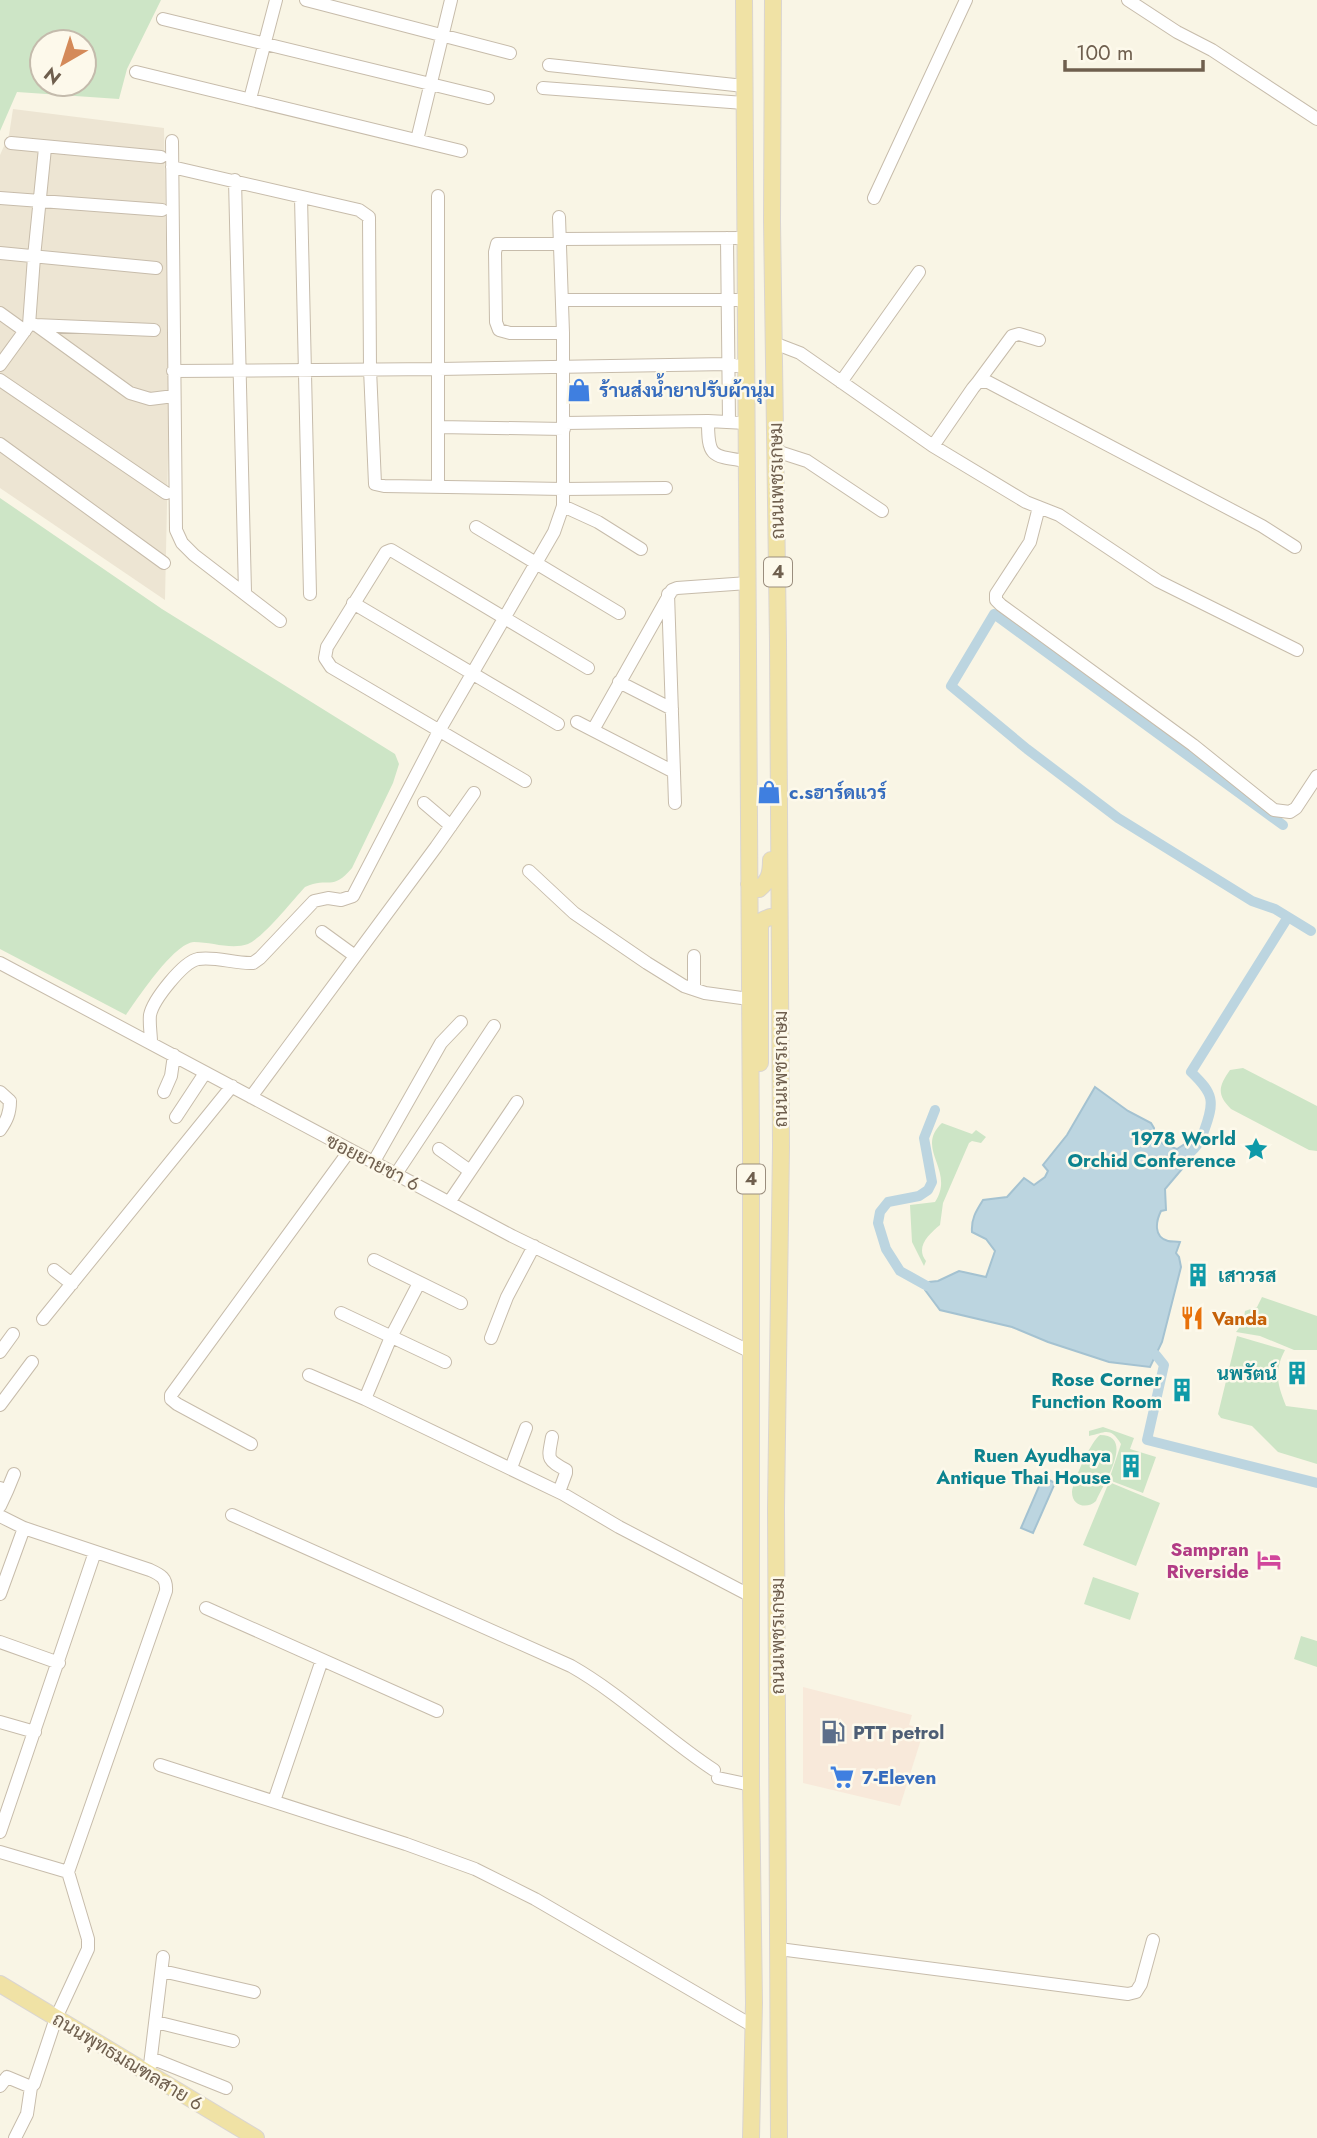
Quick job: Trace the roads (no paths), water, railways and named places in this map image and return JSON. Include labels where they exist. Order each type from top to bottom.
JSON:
[{"type":"main road","name":"ถนนเพชรเกษม","points":[[744,0],[745,220],[736,300],[745,367],[737,422],[746,461],[748,583],[753,2026],[751,2138]]},
{"type":"main road","name":"ถนนเพชรเกษม","points":[[773,0],[772,221],[779,755],[780,1147],[776,1476],[779,2138]]},
{"type":"main road","points":[[749,884],[759,889],[771,874],[771,770],[779,755]]},
{"type":"main road","points":[[750,1106],[757,1103],[760,1080],[760,926],[763,920],[770,917],[779,919]]},
{"type":"main road","name":"ถนนพุทธมณฑลสาย 6","points":[[0,1984],[56,2018],[150,2066],[256,2138]]},
{"type":"street","points":[[250,99],[276,0]]},
{"type":"street","points":[[306,0],[510,53]]},
{"type":"street","points":[[417,141],[451,0]]},
{"type":"street","points":[[874,198],[966,0]]},
{"type":"street","points":[[1128,0],[1177,32],[1219,54],[1317,119]]},
{"type":"street","points":[[163,19],[488,98]]},
{"type":"street","points":[[549,65],[744,95]]},
{"type":"street","points":[[136,72],[461,151]]},
{"type":"street","points":[[542,88],[744,95]]},
{"type":"street","points":[[172,141],[176,530],[182,543],[194,555],[280,621]]},
{"type":"street","points":[[11,143],[161,157]]},
{"type":"street","points":[[0,365],[30,327],[45,148]]},
{"type":"street","points":[[172,167],[359,210],[369,217],[374,484],[563,489],[666,488]]},
{"type":"street","points":[[235,180],[245,592]]},
{"type":"street","points":[[438,196],[438,487]]},
{"type":"street","points":[[301,197],[310,594]]},
{"type":"street","points":[[0,198],[162,210]]},
{"type":"street","points":[[151,1042],[150,1018],[153,1007],[190,962],[199,959],[253,963],[314,901],[328,898],[341,900],[353,896],[439,731],[560,521],[563,506],[564,426],[559,217]]},
{"type":"street","points":[[438,427],[737,422],[728,364],[736,300],[727,238]]},
{"type":"street","points":[[563,332],[510,333],[499,330],[496,321],[497,244],[744,238]]},
{"type":"street","points":[[0,253],[156,268]]},
{"type":"street","points":[[841,382],[919,272]]},
{"type":"street","points":[[562,300],[736,300]]},
{"type":"street","points":[[0,313],[30,327],[130,393],[150,399],[174,396]]},
{"type":"street","points":[[30,327],[154,330]]},
{"type":"street","points":[[933,446],[1012,336],[1019,334],[1039,340]]},
{"type":"street","points":[[774,344],[800,353],[933,446],[1026,502],[1059,515],[1158,581],[1297,650]]},
{"type":"street","points":[[173,371],[728,364],[745,367]]},
{"type":"street","points":[[0,380],[166,493]]},
{"type":"street","points":[[978,382],[988,382],[1262,526],[1295,547]]},
{"type":"street","points":[[708,421],[708,444],[711,451],[725,458],[746,461]]},
{"type":"street","points":[[0,444],[164,563]]},
{"type":"street","points":[[776,451],[807,461],[882,511]]},
{"type":"street","points":[[563,506],[641,549]]},
{"type":"street","points":[[1039,507],[1030,542],[996,594],[996,600],[1001,605],[1193,745],[1274,810],[1290,812],[1296,808],[1317,776]]},
{"type":"street","points":[[476,527],[620,613]]},
{"type":"street","points":[[525,782],[327,663],[327,646],[386,552],[391,550],[588,668]]},
{"type":"street","points":[[593,730],[668,594],[677,587],[748,583]]},
{"type":"street","points":[[668,594],[675,803]]},
{"type":"street","points":[[353,603],[558,724]]},
{"type":"street","points":[[620,682],[672,709]]},
{"type":"street","points":[[577,722],[674,772]]},
{"type":"street","points":[[251,1097],[474,793]]},
{"type":"street","points":[[424,803],[451,825]]},
{"type":"street","points":[[529,871],[574,913],[647,963],[705,993],[750,999]]},
{"type":"street","points":[[322,932],[355,956]]},
{"type":"street","points":[[694,956],[694,989]]},
{"type":"street","name":"ซอยยายชา 6","points":[[1,966],[151,1042],[373,1163],[534,1246],[751,1352]]},
{"type":"street","points":[[373,1163],[441,1043],[461,1022]]},
{"type":"street","points":[[396,1174],[494,1026]]},
{"type":"street","points":[[164,1092],[171,1076],[174,1055]]},
{"type":"street","points":[[176,1117],[205,1073]]},
{"type":"street","points":[[43,1319],[232,1086]]},
{"type":"street","points":[[0,1092],[10,1101],[10,1110],[8,1119],[0,1129]]},
{"type":"street","points":[[450,1201],[517,1102]]},
{"type":"street","points":[[439,1149],[470,1171]]},
{"type":"street","points":[[251,1444],[177,1404],[171,1399],[171,1395],[350,1150]]},
{"type":"street","points":[[491,1338],[507,1297],[534,1246]]},
{"type":"street","points":[[374,1260],[461,1303]]},
{"type":"street","points":[[54,1270],[72,1284]]},
{"type":"street","points":[[365,1399],[391,1337],[419,1283]]},
{"type":"street","points":[[341,1314],[445,1362]]},
{"type":"street","points":[[0,1352],[13,1334]]},
{"type":"street","points":[[1,1402],[32,1362]]},
{"type":"street","points":[[309,1375],[511,1468],[751,1596]]},
{"type":"street","points":[[511,1468],[526,1428]]},
{"type":"street","points":[[552,1437],[548,1456],[566,1470],[559,1492]]},
{"type":"street","points":[[0,1506],[3,1490],[14,1474]]},
{"type":"street","points":[[232,1515],[571,1666],[600,1683],[716,1774],[751,1781]]},
{"type":"street","points":[[0,1516],[24,1528],[163,1576],[167,1583],[68,1872],[89,1944],[56,2018],[31,2087],[27,2114],[15,2138]]},
{"type":"street","points":[[0,1594],[24,1528]]},
{"type":"street","points":[[0,1832],[95,1552]]},
{"type":"street","points":[[206,1608],[437,1711]]},
{"type":"street","points":[[0,1642],[59,1663]]},
{"type":"street","points":[[274,1801],[322,1660]]},
{"type":"street","points":[[0,1722],[35,1732]]},
{"type":"street","points":[[160,1765],[426,1850],[475,1869],[536,1899],[753,2026]]},
{"type":"street","points":[[0,1852],[68,1872]]},
{"type":"street","points":[[779,1949],[1128,1994],[1136,1992],[1141,1984],[1153,1940]]},
{"type":"street","points":[[163,1957],[150,2066],[226,2088]]},
{"type":"street","points":[[162,1971],[254,1992]]},
{"type":"street","points":[[156,2022],[233,2041]]},
{"type":"street","points":[[0,2086],[7,2077],[31,2087]]},
{"type":"water","points":[[1095,1087],[1128,1111],[1151,1123],[1154,1134],[1163,1144],[1177,1149],[1188,1142],[1182,1169],[1165,1189],[1166,1210],[1161,1211],[1157,1224],[1163,1239],[1180,1242],[1176,1253],[1181,1267],[1162,1342],[1150,1367],[1109,1362],[1012,1327],[940,1310],[925,1290],[929,1282],[938,1281],[959,1271],[986,1277],[995,1251],[986,1239],[972,1232],[973,1219],[978,1208],[983,1200],[1007,1197],[1024,1178],[1034,1185],[1045,1177],[1048,1171],[1043,1165],[1067,1135]]},
{"type":"water","points":[[1043,1477],[1055,1483],[1033,1533],[1021,1528]]},
{"type":"waterway","points":[[1283,825],[994,614],[951,686],[1027,749],[1118,818],[1252,901],[1275,909],[1311,931]]},
{"type":"waterway","points":[[1184,1157],[1200,1139],[1211,1105],[1208,1092],[1191,1072],[1288,917]]},
{"type":"waterway","points":[[927,1286],[900,1271],[886,1249],[878,1223],[880,1212],[888,1202],[919,1196],[928,1190],[932,1182],[924,1138],[935,1110]]},
{"type":"waterway","points":[[1156,1355],[1164,1365],[1147,1440],[1317,1483]]},
{"type":"place","name":"ร้านส่งน้ำยาปรับผ้านุ่ม","points":[[579,390]]},
{"type":"place","name":"c.sฮาร์ดแวร์","points":[[769,792]]},
{"type":"place","name":"1978 World Orchid Conference","points":[[1256,1149]]},
{"type":"place","name":"เสาวรส","points":[[1198,1275]]},
{"type":"place","name":"Vanda","points":[[1192,1318]]},
{"type":"place","name":"นพรัตน์","points":[[1297,1373]]},
{"type":"place","name":"Rose Corner Function Room","points":[[1182,1390]]},
{"type":"place","name":"Ruen Ayudhaya Antique Thai House","points":[[1131,1466]]},
{"type":"place","name":"Sampran Riverside","points":[[1269,1560]]},
{"type":"place","name":"PTT petrol","points":[[833,1732]]},
{"type":"place","name":"7-Eleven","points":[[842,1777]]}]
